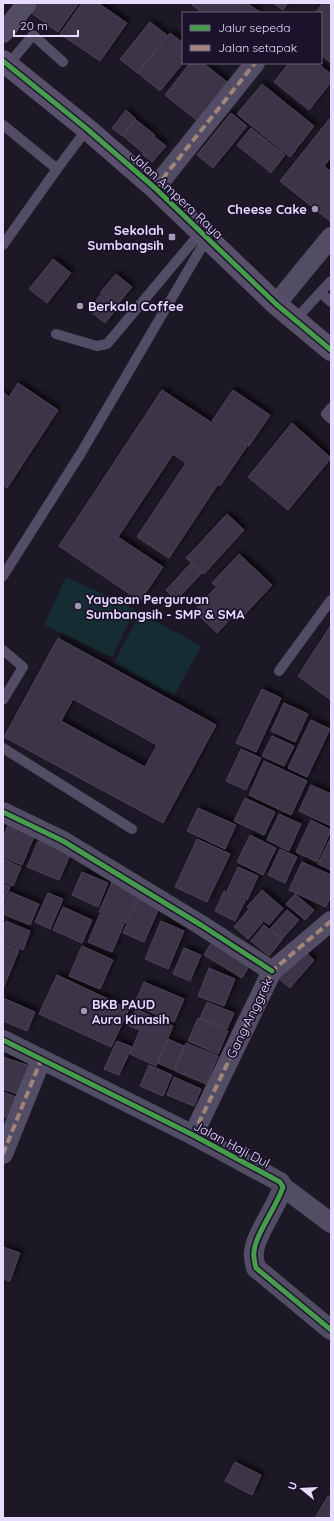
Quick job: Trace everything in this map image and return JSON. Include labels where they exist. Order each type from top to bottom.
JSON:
[{"type":"street","points":[[3,33],[27,3]]},
{"type":"street","name":"Jalan Ampera Raya","points":[[5,63],[87,129],[155,188],[276,304],[331,350]]},
{"type":"street","points":[[155,188],[254,64]]},
{"type":"street","points":[[276,304],[331,237]]},
{"type":"street","points":[[3,812],[63,841],[201,925],[272,971]]},
{"type":"street","name":"Gang Anggrek","points":[[193,1135],[272,971],[331,921]]},
{"type":"street","name":"Jalan Haji Dul","points":[[3,1040],[193,1135],[280,1182],[283,1187],[331,1223]]},
{"type":"street","points":[[3,1154],[41,1060]]},
{"type":"street","points":[[283,1187],[280,1197],[258,1237],[254,1252],[256,1268],[331,1330]]},
{"type":"lane","points":[[5,63],[33,35],[64,62]]},
{"type":"lane","points":[[3,126],[57,169]]},
{"type":"lane","points":[[3,245],[87,129]]},
{"type":"lane","points":[[56,334],[97,346],[107,344],[204,235]]},
{"type":"lane","points":[[3,576],[81,453],[204,235]]},
{"type":"lane","points":[[295,320],[331,280]]},
{"type":"lane","points":[[320,293],[331,302]]},
{"type":"lane","points":[[331,408],[326,414],[331,419]]},
{"type":"lane","points":[[279,671],[331,600]]},
{"type":"lane","points":[[3,650],[23,667],[3,700]]},
{"type":"lane","points":[[3,748],[132,829]]},
{"type":"shaded area","points":[[66,577],[135,609],[112,657],[44,625]]},
{"type":"shaded area","points":[[140,613],[201,646],[174,696],[114,663]]},
{"type":"building","points":[[32,3],[79,3],[58,32],[27,10]]},
{"type":"building","points":[[82,3],[98,3],[127,23],[100,61],[60,34]]},
{"type":"building","points":[[194,3],[247,3],[260,12],[199,12],[200,11],[192,5]]},
{"type":"building","points":[[273,3],[288,3],[283,10]]},
{"type":"building","points":[[323,3],[331,3],[331,63],[322,56],[322,12],[316,12]]},
{"type":"building","points":[[150,22],[167,35],[137,73],[120,59]]},
{"type":"building","points":[[170,33],[182,42],[182,64],[160,91],[138,73]]},
{"type":"building","points":[[189,64],[204,64],[235,88],[204,126],[165,95]]},
{"type":"building","points":[[288,64],[318,64],[331,74],[331,82],[309,110],[274,82]]},
{"type":"building","points":[[262,84],[314,126],[290,157],[237,114]]},
{"type":"building","points":[[126,110],[136,119],[122,136],[112,128]]},
{"type":"building","points":[[231,113],[247,126],[213,168],[197,155]]},
{"type":"building","points":[[331,117],[331,157],[324,166],[331,172],[331,222],[280,181]]},
{"type":"building","points":[[136,120],[155,135],[142,152],[123,136]]},
{"type":"building","points":[[251,128],[285,155],[271,173],[237,145]]},
{"type":"building","points":[[155,137],[166,146],[152,162],[142,154]]},
{"type":"building","points":[[53,259],[71,273],[47,303],[29,289]]},
{"type":"building","points":[[116,274],[132,287],[116,306],[100,293]]},
{"type":"building","points":[[100,295],[117,308],[105,323],[89,310]]},
{"type":"building","points":[[18,383],[58,410],[7,488],[3,485],[3,392],[9,397]]},
{"type":"building","points":[[162,390],[247,446],[220,486],[218,484],[169,558],[137,537],[186,463],[173,454],[118,537],[163,567],[140,601],[59,546]]},
{"type":"building","points":[[233,390],[270,415],[249,446],[212,421]]},
{"type":"building","points":[[292,423],[331,458],[288,510],[248,477]]},
{"type":"building","points":[[227,514],[244,530],[204,574],[186,558]]},
{"type":"building","points":[[239,554],[272,585],[245,614],[212,583]]},
{"type":"building","points":[[191,563],[202,573],[176,600],[166,590]]},
{"type":"building","points":[[215,588],[239,610],[217,633],[194,611]]},
{"type":"building","points":[[331,625],[331,700],[298,676]]},
{"type":"building","points":[[58,638],[216,725],[163,823],[4,737]],"holes":[[[73,699],[157,745],[145,767],[61,721]]]},
{"type":"building","points":[[262,689],[281,698],[256,752],[236,743]]},
{"type":"building","points":[[284,703],[308,714],[295,742],[271,731]]},
{"type":"building","points":[[311,720],[330,729],[307,777],[288,768]]},
{"type":"building","points":[[272,736],[294,746],[284,766],[262,756]]},
{"type":"building","points":[[241,749],[261,758],[246,790],[226,781]]},
{"type":"building","points":[[264,761],[307,781],[291,815],[249,795]]},
{"type":"building","points":[[311,785],[331,794],[331,826],[299,811]]},
{"type":"building","points":[[245,798],[275,812],[264,835],[234,821]]},
{"type":"building","points":[[198,808],[236,825],[225,849],[187,831]]},
{"type":"building","points":[[279,814],[301,824],[289,851],[267,840]]},
{"type":"building","points":[[311,820],[331,830],[317,862],[296,852]]},
{"type":"building","points":[[10,821],[36,832],[22,865],[3,857],[3,838]]},
{"type":"building","points":[[250,835],[276,848],[263,875],[237,862]]},
{"type":"building","points":[[331,837],[331,870],[318,864]]},
{"type":"building","points":[[197,839],[230,854],[207,902],[175,887]]},
{"type":"building","points":[[38,841],[70,855],[59,880],[27,867]]},
{"type":"building","points":[[280,849],[297,857],[285,883],[268,875]]},
{"type":"building","points":[[3,859],[21,867],[13,886],[3,882]]},
{"type":"building","points":[[302,862],[331,875],[331,896],[326,907],[289,890]]},
{"type":"building","points":[[238,867],[258,876],[247,900],[227,891]]},
{"type":"building","points":[[82,872],[108,883],[98,907],[72,895]]},
{"type":"building","points":[[113,880],[140,891],[126,923],[99,912]]},
{"type":"building","points":[[3,884],[10,887],[3,904]]},
{"type":"building","points":[[262,890],[283,908],[269,925],[247,907]]},
{"type":"building","points":[[224,891],[245,901],[235,921],[215,911]]},
{"type":"building","points":[[10,892],[39,904],[30,925],[3,914],[3,909]]},
{"type":"building","points":[[48,893],[63,899],[50,929],[35,922]]},
{"type":"building","points":[[295,894],[314,910],[305,920],[286,904]]},
{"type":"building","points":[[138,899],[159,908],[144,942],[123,933]]},
{"type":"building","points":[[63,907],[92,920],[82,943],[53,930]]},
{"type":"building","points":[[248,910],[263,922],[248,939],[234,927]]},
{"type":"building","points":[[287,910],[299,920],[282,939],[270,929]]},
{"type":"building","points":[[100,914],[124,924],[112,952],[88,942]]},
{"type":"building","points":[[6,921],[30,931],[23,950],[3,941],[3,927]]},
{"type":"building","points":[[161,921],[184,931],[168,969],[145,959]]},
{"type":"building","points":[[264,925],[282,940],[269,956],[251,941]]},
{"type":"building","points":[[213,940],[251,963],[242,978],[204,955]]},
{"type":"building","points":[[3,943],[19,950],[3,989]]},
{"type":"building","points":[[82,946],[113,960],[100,989],[69,976]]},
{"type":"building","points":[[184,948],[201,955],[190,981],[173,974]]},
{"type":"building","points":[[302,949],[314,960],[290,988],[277,977]]},
{"type":"building","points":[[209,968],[235,979],[224,1006],[198,996]]},
{"type":"building","name":"BKB PAUD Aura Kinasih","points":[[57,975],[129,1009],[111,1047],[39,1014]]},
{"type":"building","points":[[144,982],[184,999],[174,1022],[134,1005]]},
{"type":"building","points":[[3,998],[35,1012],[27,1031],[3,1021]]},
{"type":"building","points":[[207,1002],[234,1013],[227,1029],[200,1018]]},
{"type":"building","points":[[136,1009],[173,1026],[156,1066],[130,1054],[140,1030],[129,1026]]},
{"type":"building","points":[[198,1018],[228,1031],[218,1054],[188,1041]]},
{"type":"building","points":[[168,1039],[184,1046],[174,1070],[158,1063]]},
{"type":"building","points":[[117,1041],[132,1047],[119,1075],[104,1069]]},
{"type":"building","points":[[186,1043],[218,1056],[206,1084],[175,1071]]},
{"type":"building","points":[[3,1057],[30,1066],[20,1095],[3,1089]]},
{"type":"building","points":[[149,1065],[172,1075],[163,1096],[140,1086]]},
{"type":"building","points":[[174,1077],[201,1089],[194,1106],[167,1095]]},
{"type":"building","points":[[3,1092],[17,1097],[10,1119],[3,1116]]},
{"type":"building","points":[[3,1247],[20,1253],[10,1281],[3,1279]]},
{"type":"building","points":[[235,1462],[261,1475],[252,1495],[225,1481]]},
{"type":"building","points":[[328,1496],[331,1497],[331,1518],[315,1518]]},
{"type":"marked path","points":[[155,188],[254,64]]},
{"type":"marked path","points":[[193,1135],[272,971],[331,921]]},
{"type":"marked path","points":[[3,1154],[41,1060]]},
{"type":"cycle path","points":[[3,61],[87,129],[155,188],[276,304],[331,350]]},
{"type":"cycle path","points":[[3,812],[63,841],[201,925],[272,971]]},
{"type":"cycle path","points":[[3,1040],[193,1135],[280,1182],[283,1187],[280,1195],[255,1245],[254,1256],[256,1268],[331,1330]]},
{"type":"place","name":"Cheese Cake","points":[[315,209]]},
{"type":"place","name":"Sekolah Sumbangsih","points":[[172,237]]},
{"type":"place","name":"Berkala Coffee","points":[[80,306]]},
{"type":"place","name":"Yayasan Perguruan Sumbangsih - SMP & SMA","points":[[78,606]]},
{"type":"place","name":"BKB PAUD Aura Kinasih","points":[[84,1011]]}]
